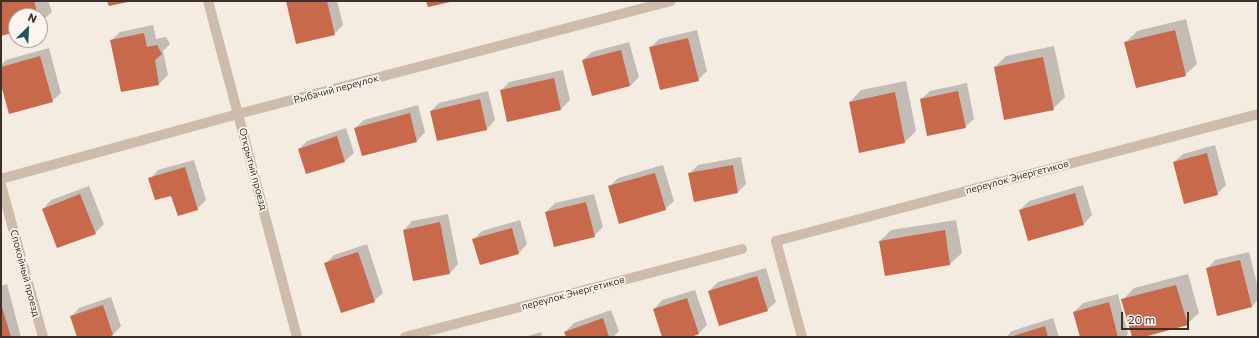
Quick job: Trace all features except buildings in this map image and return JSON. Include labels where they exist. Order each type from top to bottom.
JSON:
[{"type":"street","name":"Открытый проезд","points":[[208,1],[297,337]]},
{"type":"street","name":"Рыбачий переулок","points":[[1,180],[238,114],[671,1]]},
{"type":"street","name":"переулок Энергетиков","points":[[802,337],[776,241],[1258,114]]},
{"type":"street","name":"Спокойный проезд","points":[[1,185],[43,337]]},
{"type":"street","name":"переулок Энергетиков","points":[[405,337],[742,249]]}]
